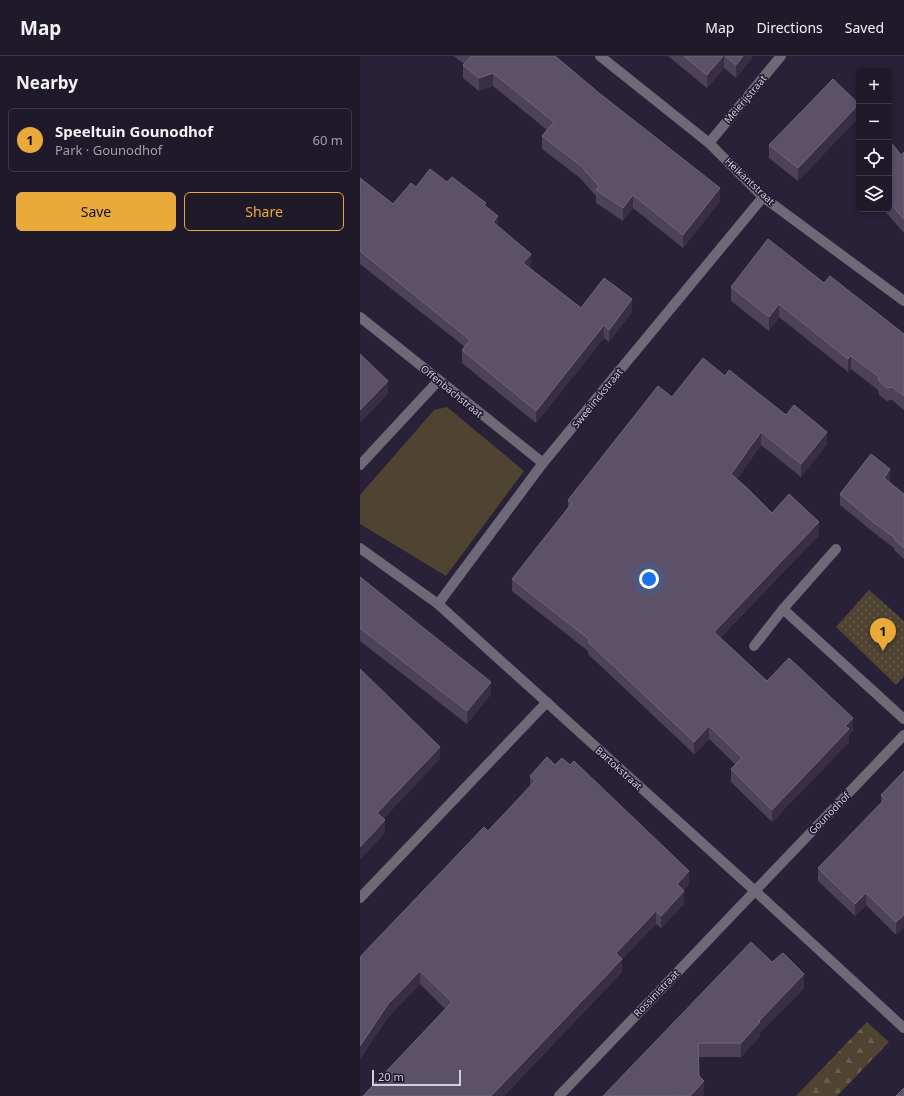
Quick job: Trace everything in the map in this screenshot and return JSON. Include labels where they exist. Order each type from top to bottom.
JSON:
[{"type":"street","name":"Heikantstraat","points":[[600,56],[709,142],[763,197],[904,301]]},
{"type":"street","name":"Meierijstraat","points":[[709,142],[781,56]]},
{"type":"street","name":"Sweelinckstraat","points":[[438,604],[543,463],[763,197]]},
{"type":"street","name":"Offenbachstraat","points":[[360,317],[543,463]]},
{"type":"street","points":[[360,465],[438,380]]},
{"type":"street","name":"Bartokstraat","points":[[360,548],[438,604],[754,890],[869,998],[904,1028]]},
{"type":"street","points":[[754,646],[783,609],[836,549]]},
{"type":"street","points":[[783,609],[904,719]]},
{"type":"street","points":[[360,898],[547,702]]},
{"type":"street","name":"Gounodhof","points":[[754,890],[904,735]]},
{"type":"street","name":"Rossinistraat","points":[[559,1096],[754,890]]},
{"type":"green space","points":[[447,407],[524,471],[446,576],[360,524],[360,495],[434,410]]},
{"type":"green space","points":[[869,590],[904,621],[904,676],[896,685],[836,627]]},
{"type":"green space","points":[[867,1022],[889,1042],[837,1096],[796,1096]]},
{"type":"building","points":[[470,56],[555,56],[599,93],[720,188],[683,235],[633,195],[623,208],[596,190],[599,186],[580,165],[542,136],[554,122],[493,73],[479,78],[463,65],[471,57]]},
{"type":"building","points":[[684,56],[723,56],[707,75]]},
{"type":"building","points":[[725,56],[743,56],[736,65]]},
{"type":"building","points":[[833,79],[856,101],[856,107],[798,168],[769,145]]},
{"type":"building","points":[[892,144],[901,155],[904,152],[904,219],[892,205]]},
{"type":"building","points":[[430,169],[447,182],[452,177],[486,203],[484,205],[498,216],[493,222],[531,254],[523,263],[581,308],[604,278],[632,299],[609,330],[604,325],[536,411],[462,350],[470,340],[360,251],[360,178],[393,204],[411,183],[416,187]]},
{"type":"building","points":[[768,239],[824,283],[830,276],[904,334],[904,396],[892,387],[887,388],[879,381],[878,376],[851,356],[848,359],[779,304],[769,317],[731,287]]},
{"type":"building","points":[[360,354],[388,381],[360,410]]},
{"type":"building","points":[[703,358],[725,376],[729,370],[786,415],[794,405],[827,432],[801,464],[761,432],[731,474],[772,513],[789,494],[819,522],[714,632],[767,681],[789,658],[853,718],[845,726],[849,729],[772,810],[731,769],[742,758],[709,726],[694,742],[588,642],[590,640],[512,579],[572,503],[568,500],[658,386],[672,397]]},
{"type":"building","points":[[871,454],[890,469],[884,478],[904,494],[904,548],[894,539],[895,538],[873,522],[840,494]]},
{"type":"building","points":[[360,577],[491,682],[467,711],[360,628]]},
{"type":"building","points":[[360,669],[440,747],[377,813],[385,820],[360,847]]},
{"type":"building","points":[[547,757],[555,765],[562,758],[570,765],[574,761],[689,871],[677,884],[684,891],[661,916],[656,911],[616,953],[622,959],[491,1096],[363,1096],[452,1002],[420,971],[388,1004],[360,1046],[360,957],[484,827],[488,831],[535,781],[530,776]]},
{"type":"building","points":[[904,771],[904,915],[896,922],[866,893],[855,904],[818,868],[885,799],[881,795]]},
{"type":"building","points":[[751,942],[772,962],[783,953],[804,974],[759,1021],[760,1022],[741,1043],[698,1043],[699,1076],[704,1081],[690,1096],[680,1096],[678,1094],[677,1096],[603,1096]]},
{"type":"building","points":[[904,1088],[904,1096],[896,1096]]},
{"type":"place","name":"Speeltuin Gounodhof","points":[[883,651]]}]
